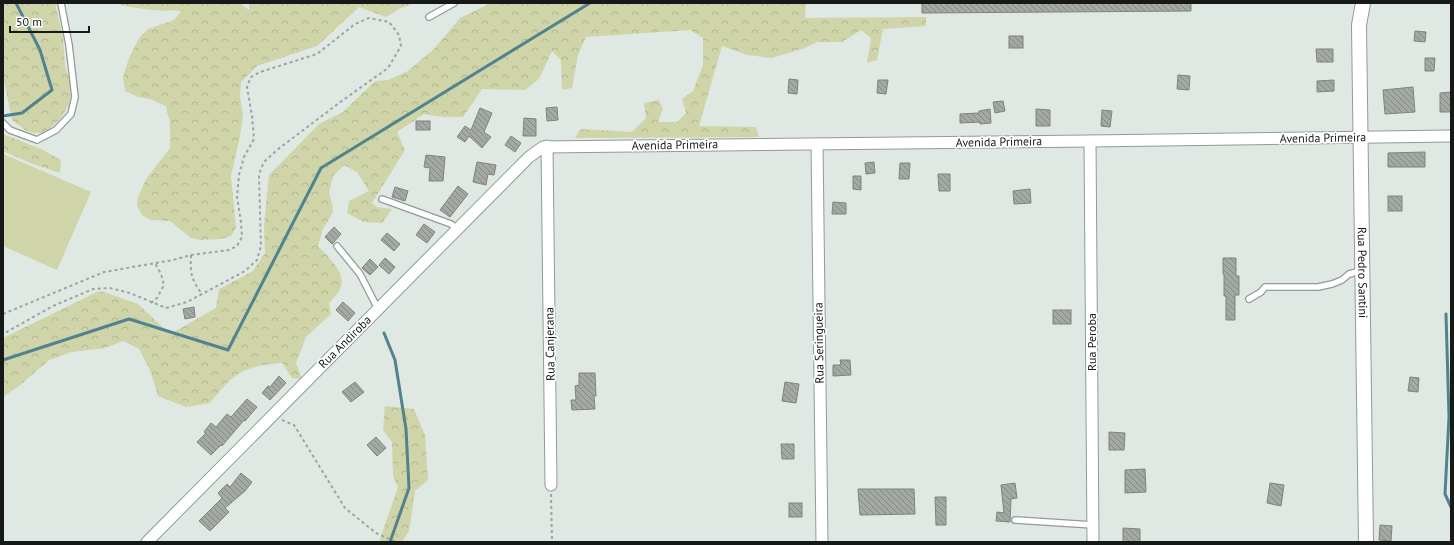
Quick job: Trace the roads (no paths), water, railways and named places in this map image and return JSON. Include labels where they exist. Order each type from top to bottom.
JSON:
[{"type":"street","name":"Rua Pedro Santini","points":[[1363,3],[1360,25],[1366,542]]},
{"type":"street","name":"Avenida Primeira","points":[[547,146],[1451,136]]},
{"type":"street","name":"Rua Peroba","points":[[1090,141],[1093,542]]},
{"type":"street","name":"Rua Seringueira","points":[[817,144],[822,542]]},
{"type":"street","name":"Rua Andiroba","points":[[147,542],[529,157],[543,147],[547,146]]},
{"type":"street","name":"Rua Canjerana","points":[[547,146],[551,485]]},
{"type":"lane","points":[[3,123],[10,130],[37,140],[56,130],[71,114],[75,97],[69,45],[61,3]]},
{"type":"lane","points":[[429,17],[454,3]]},
{"type":"lane","points":[[382,199],[451,224],[457,229]]},
{"type":"lane","points":[[337,246],[360,274],[378,309]]},
{"type":"lane","points":[[1249,299],[1261,292],[1265,287],[1318,287],[1332,284],[1342,280],[1349,274],[1362,271]]},
{"type":"lane","points":[[1015,520],[1093,525]]},
{"type":"waterway","points":[[3,116],[22,113],[52,90],[40,50],[16,3]]},
{"type":"waterway","points":[[3,360],[129,319],[228,350],[321,168],[590,3]]},
{"type":"waterway","points":[[1446,314],[1449,417],[1445,494],[1451,507]]},
{"type":"waterway","points":[[384,333],[395,360],[406,429],[409,488],[390,542]]}]
